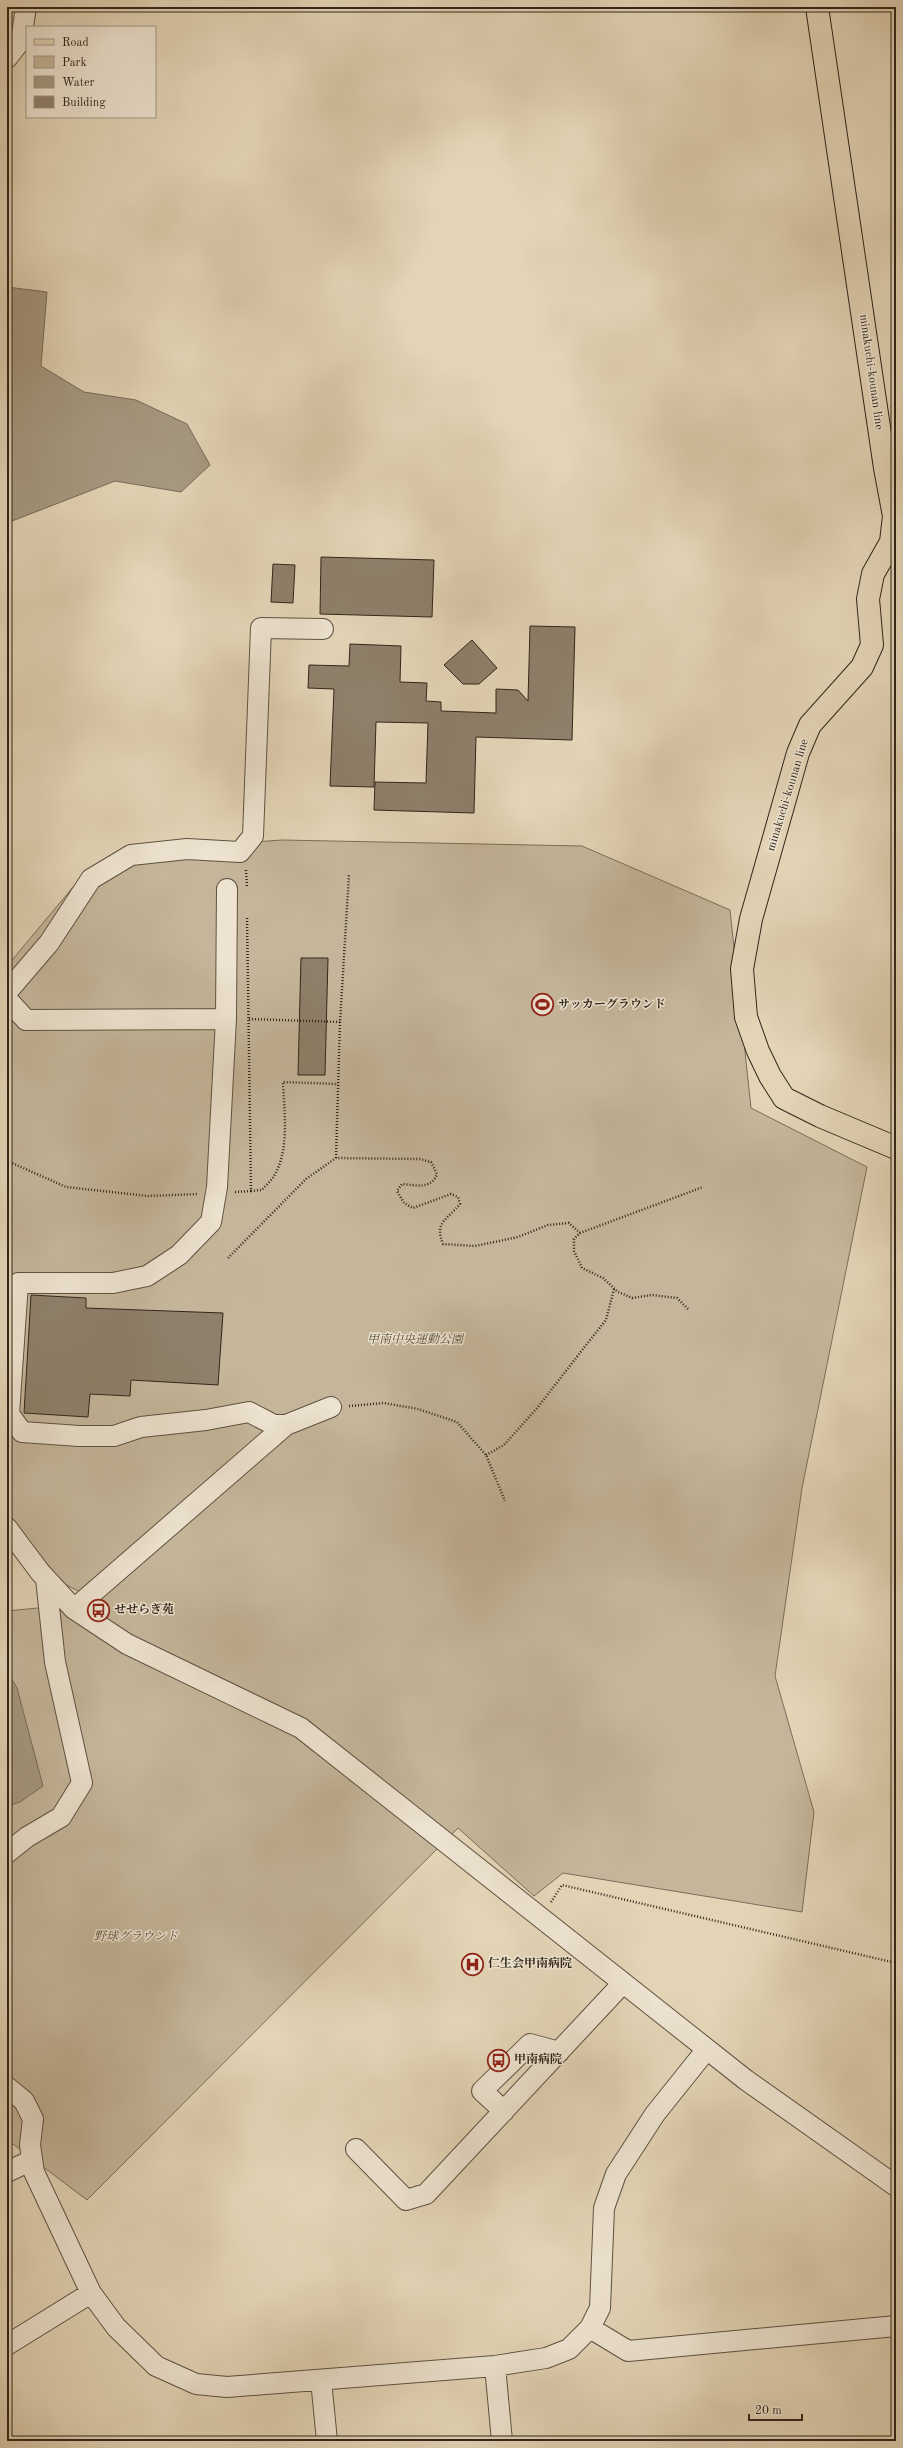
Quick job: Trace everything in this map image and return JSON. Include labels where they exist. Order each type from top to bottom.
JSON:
[{"type":"main road","name":"minakuchi-kounan line","points":[[817,7],[884,461],[894,516],[891,542],[873,574],[868,599],[872,646],[862,667],[810,725],[798,753],[751,919],[742,969],[746,1017],[770,1076],[784,1098],[820,1116],[896,1148]]},
{"type":"street","points":[[7,58],[21,40],[26,7]]},
{"type":"street","points":[[7,992],[49,943],[91,879],[131,856],[187,849],[240,852],[253,836],[261,628],[323,629]]},
{"type":"street","points":[[227,889],[226,1019],[217,1187],[210,1222],[180,1255],[147,1276],[113,1283],[18,1283],[9,1414],[22,1432],[79,1436],[114,1436],[141,1427],[206,1420],[250,1412],[274,1426],[286,1425],[331,1407]]},
{"type":"street","points":[[7,999],[26,1020],[226,1019]]},
{"type":"street","points":[[74,1609],[286,1425]]},
{"type":"street","points":[[7,1528],[46,1579],[74,1609],[128,1644],[301,1728],[746,2080],[896,2186]]},
{"type":"street","points":[[7,1853],[27,1837],[61,1818],[82,1783],[55,1662],[46,1579]]},
{"type":"street","points":[[356,2149],[406,2200],[426,2194],[624,1983]]},
{"type":"street","points":[[504,2111],[482,2091],[530,2044],[559,2052]]},
{"type":"street","points":[[7,2087],[24,2101],[33,2119],[30,2146],[34,2172],[91,2293],[116,2327],[156,2366],[196,2384],[227,2387],[495,2366],[546,2358],[569,2349],[590,2328],[600,2308],[604,2208],[616,2174],[655,2114],[707,2049]]},
{"type":"street","points":[[7,2172],[32,2160]]},
{"type":"street","points":[[7,2345],[91,2293]]},
{"type":"street","points":[[590,2328],[628,2351],[896,2326]]},
{"type":"street","points":[[495,2366],[502,2441]]},
{"type":"street","points":[[321,2380],[328,2441]]},
{"type":"path","points":[[336,1158],[340,1022],[349,874]]},
{"type":"path","points":[[226,1019],[340,1022]]},
{"type":"path","points":[[251,1191],[262,1190],[274,1176],[280,1156],[284,1135],[283,1082],[338,1084]]},
{"type":"path","points":[[228,1258],[306,1179],[336,1158],[420,1159],[431,1162],[437,1174],[434,1182],[428,1186],[402,1184],[397,1191],[404,1203],[413,1208],[451,1194],[458,1197],[460,1204],[442,1222],[439,1233],[443,1244],[475,1246],[518,1237],[548,1225],[569,1223],[580,1233]]},
{"type":"path","points":[[688,1309],[677,1298],[652,1295],[632,1298],[614,1289],[603,1278],[582,1268],[574,1251],[574,1239],[580,1233],[703,1187]]},
{"type":"path","points":[[486,1455],[509,1440],[538,1407],[606,1320],[614,1289]]},
{"type":"path","points":[[331,1407],[384,1403],[418,1409],[457,1422],[486,1455],[505,1502]]},
{"type":"path","points":[[540,1917],[562,1886],[896,1963]]},
{"type":"green space","name":"甲南中央運動公園","points":[[282,840],[582,846],[730,910],[751,1108],[867,1167],[802,1488],[775,1676],[814,1812],[802,1912],[563,1873],[534,1896],[458,1828],[87,2200],[13,2144],[7,2147],[7,1611],[99,1602],[61,1582],[7,1512],[7,966],[74,886],[125,851]]},
{"type":"water","points":[[7,287],[47,292],[41,366],[84,392],[136,400],[187,424],[210,465],[181,492],[115,481],[7,523]]},
{"type":"water","points":[[7,1671],[17,1688],[43,1786],[20,1802],[7,1806]]},
{"type":"building","points":[[321,557],[434,560],[432,617],[320,614]]},
{"type":"building","points":[[273,564],[295,565],[293,603],[271,602]]},
{"type":"building","points":[[530,626],[575,627],[572,740],[476,737],[474,813],[374,810],[375,782],[426,783],[428,723],[376,722],[374,787],[330,786],[334,689],[308,688],[309,665],[349,666],[350,644],[401,646],[400,682],[427,683],[426,701],[441,702],[441,711],[496,713],[496,689],[518,690],[528,701]]},
{"type":"building","points":[[472,640],[497,668],[479,684],[463,684],[444,665]]},
{"type":"building","points":[[301,958],[328,958],[325,1075],[298,1075]]},
{"type":"building","points":[[31,1295],[86,1298],[86,1308],[223,1313],[218,1385],[131,1380],[130,1396],[90,1394],[88,1417],[24,1413]]},
{"type":"place","name":"サッカーグラウンド","points":[[542,1005]]},
{"type":"place","name":"せせらぎ苑","points":[[98,1610]]},
{"type":"place","name":"仁生会甲南病院","points":[[472,1964]]},
{"type":"place","name":"甲南病院","points":[[498,2060]]},
{"type":"park label","name":"野球グラウンド","points":[[136,1937]]}]
